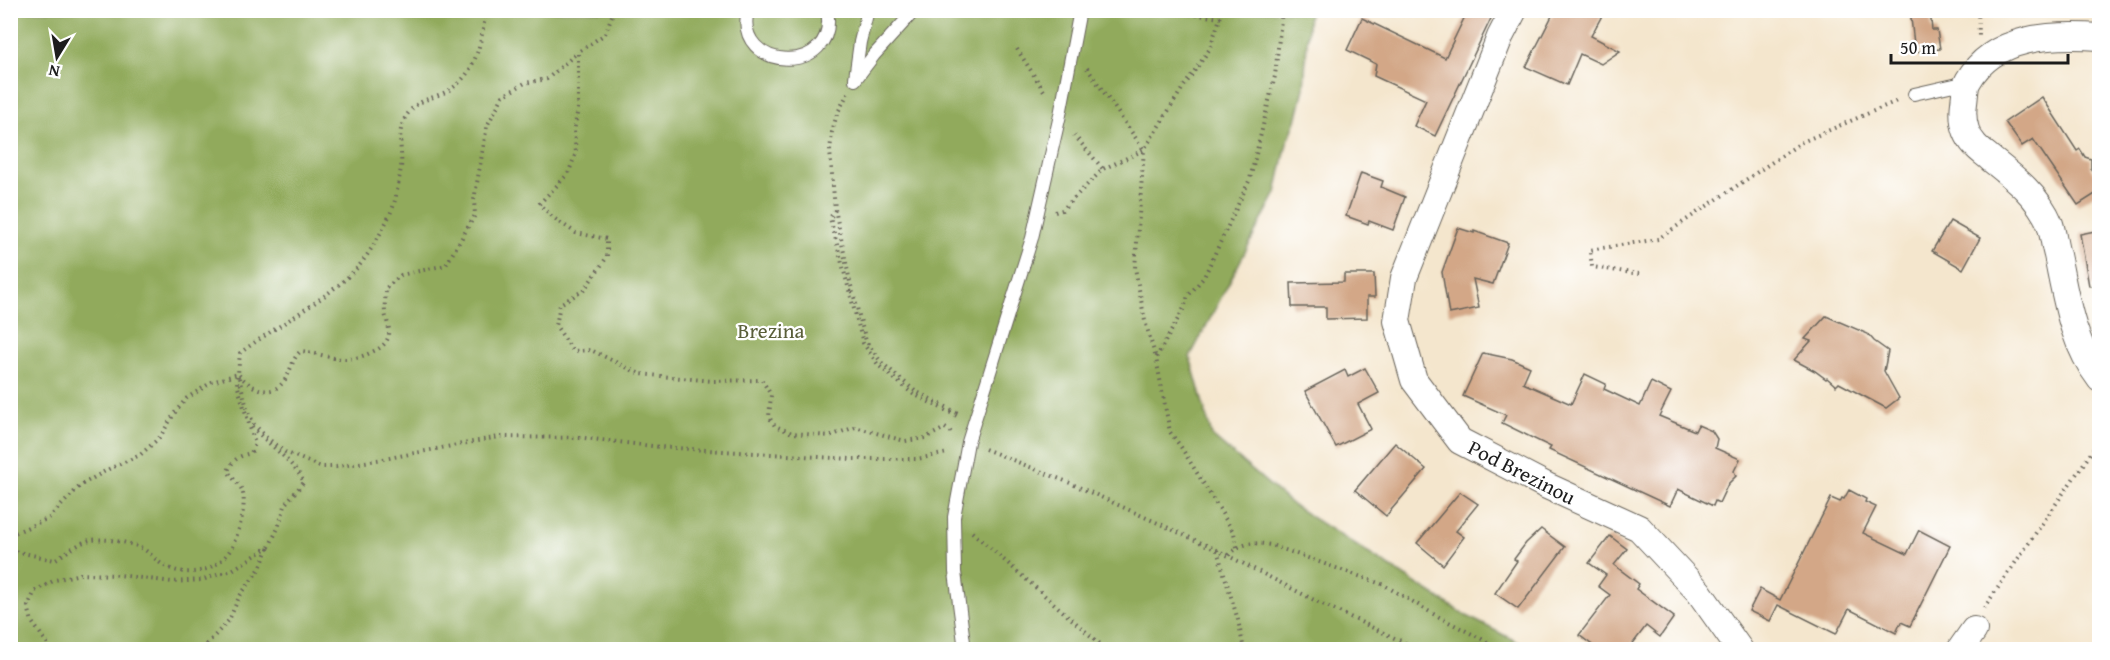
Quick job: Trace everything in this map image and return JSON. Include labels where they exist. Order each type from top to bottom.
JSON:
[{"type":"street","name":"Pod Brezinou","points":[[1514,10],[1500,37],[1404,278],[1397,321],[1414,380],[1460,441],[1547,486],[1639,528],[1699,592],[1740,650]]},
{"type":"street","points":[[2100,37],[2023,41],[1995,51],[1967,82],[1964,109],[1965,130],[1975,146],[2012,176],[2038,202],[2050,225],[2073,330],[2082,354],[2100,379]]},
{"type":"lane","points":[[748,10],[747,26],[758,47],[777,59],[789,60],[811,53],[824,37],[827,14],[840,10]]},
{"type":"lane","points":[[855,80],[860,42],[868,10]]},
{"type":"lane","points":[[855,80],[874,55],[915,10]]},
{"type":"lane","points":[[965,650],[955,572],[954,517],[968,442],[1012,306],[1038,212],[1080,10]]},
{"type":"lane","points":[[1914,94],[1967,82]]},
{"type":"path","points":[[10,550],[54,560],[89,540],[115,541],[141,548],[164,566],[191,573],[225,559],[231,551],[241,525],[243,502],[242,490],[228,471],[233,460],[251,453],[255,444],[237,384],[240,353],[324,295],[359,266],[384,227],[394,204],[401,166],[399,128],[410,111],[424,99],[443,93],[466,77],[477,57],[486,10]]},
{"type":"path","points":[[238,374],[247,384],[261,391],[276,389],[285,381],[296,355],[301,351],[312,352],[327,358],[355,360],[387,342],[390,332],[385,310],[386,288],[401,275],[446,265],[475,215],[474,200],[480,156],[488,126],[503,96],[525,83],[548,79],[578,52],[605,34],[614,10]]},
{"type":"path","points":[[1154,10],[1222,18]]},
{"type":"path","points":[[1224,10],[1209,50],[1144,150],[1135,268],[1170,432],[1234,533],[1237,547]]},
{"type":"path","points":[[1156,358],[1184,308],[1188,296],[1204,277],[1250,179],[1275,76],[1282,10]]},
{"type":"path","points":[[1017,49],[1080,144],[1103,169]]},
{"type":"path","points":[[1072,49],[1144,150]]},
{"type":"path","points":[[578,52],[578,108],[574,131],[576,153],[568,174],[539,204],[555,219],[576,233],[607,239],[608,257],[584,290],[560,304],[556,326],[573,351],[591,350],[640,374],[713,381],[762,380],[771,394],[769,417],[775,426],[792,432],[830,436],[855,427],[905,441],[925,438],[945,428],[968,442],[1070,483],[1229,555],[1317,601],[1420,650]]},
{"type":"path","points":[[855,80],[837,114],[830,151],[836,209],[850,282],[866,341],[881,362],[915,391],[956,412]]},
{"type":"path","points":[[1639,274],[1592,267],[1590,250],[1658,239],[1802,142],[1914,94]]},
{"type":"path","points":[[1038,212],[1049,214],[1062,210],[1103,169],[1144,150]]},
{"type":"path","points":[[836,209],[830,218],[862,342],[879,366],[914,394],[955,416],[975,421]]},
{"type":"path","points":[[238,374],[254,424],[285,452],[321,467],[389,458],[499,437],[584,438],[660,447],[850,459],[916,459],[960,450],[968,442]]},
{"type":"path","points":[[10,535],[49,518],[81,485],[140,455],[160,437],[187,398],[212,382],[238,374]]},
{"type":"path","points":[[205,650],[207,644],[229,620],[239,597],[261,568],[286,503],[304,482],[296,468],[268,445],[249,424]]},
{"type":"path","points":[[1970,632],[2100,440]]},
{"type":"path","points":[[954,517],[1107,650]]},
{"type":"path","points":[[1229,555],[1237,547],[1253,542],[1271,545],[1384,585],[1503,650]]},
{"type":"path","points":[[48,650],[32,622],[28,606],[35,591],[55,580],[80,574],[99,574],[172,582],[202,580],[232,570],[269,547]]},
{"type":"path","points":[[1217,550],[1238,620],[1244,650]]},
{"type":"green space","name":"Brezina","points":[[10,11],[1309,11],[1304,88],[1296,121],[1287,143],[1276,193],[1190,357],[1212,436],[1294,506],[1467,616],[1531,649],[11,649]]},
{"type":"building","points":[[1468,10],[1495,10],[1435,136],[1414,126],[1426,100],[1374,76],[1376,64],[1347,50],[1362,18],[1445,58]]},
{"type":"building","points":[[1555,10],[1605,10],[1591,36],[1620,51],[1601,64],[1580,54],[1567,85],[1526,67]]},
{"type":"building","points":[[1910,10],[1930,10],[1932,30],[1937,30],[1940,49],[1915,52]]},
{"type":"building","points":[[2042,97],[2077,151],[2080,149],[2085,157],[2091,159],[2091,169],[2100,182],[2100,191],[2078,205],[2033,139],[2022,146],[2005,122]]},
{"type":"building","points":[[1361,173],[1383,181],[1381,187],[1405,197],[1393,230],[1346,216]]},
{"type":"building","points":[[1950,221],[1980,238],[1963,269],[1932,251]]},
{"type":"building","points":[[1458,228],[1508,243],[1493,284],[1473,279],[1479,308],[1449,314],[1442,272]]},
{"type":"building","points":[[2100,230],[2100,285],[2089,286],[2080,234]]},
{"type":"building","points":[[1344,274],[1374,274],[1375,297],[1367,297],[1367,318],[1326,319],[1326,307],[1292,307],[1291,283],[1344,282]]},
{"type":"building","points":[[1826,316],[1868,334],[1888,351],[1884,371],[1899,398],[1886,408],[1839,383],[1836,386],[1827,378],[1794,360],[1811,341],[1805,339]]},
{"type":"building","points":[[1483,353],[1512,359],[1530,367],[1523,383],[1571,404],[1585,374],[1606,384],[1604,389],[1640,406],[1651,382],[1671,392],[1659,416],[1695,431],[1698,425],[1712,431],[1717,439],[1715,448],[1740,459],[1734,471],[1736,476],[1728,484],[1719,503],[1715,501],[1713,506],[1678,489],[1670,506],[1549,450],[1551,447],[1502,423],[1506,415],[1463,396]]},
{"type":"building","points":[[1365,368],[1379,393],[1358,404],[1371,429],[1336,447],[1305,391],[1345,370],[1348,377]]},
{"type":"building","points":[[1395,443],[1426,469],[1386,516],[1355,490]]},
{"type":"building","points":[[1849,490],[1876,507],[1863,533],[1907,554],[1919,530],[1950,546],[1910,626],[1901,622],[1896,633],[1849,609],[1836,634],[1778,605],[1770,621],[1749,611],[1760,589],[1780,600],[1831,498],[1840,502]]},
{"type":"building","points":[[1460,492],[1478,504],[1456,531],[1464,537],[1443,565],[1417,543]]},
{"type":"building","points":[[1541,529],[1565,547],[1518,609],[1495,593],[1517,561],[1514,559]]},
{"type":"building","points":[[1610,536],[1627,549],[1614,565],[1639,584],[1636,589],[1674,617],[1660,637],[1646,626],[1628,650],[1599,650],[1579,635],[1610,595],[1598,586],[1606,575],[1589,563]]}]
